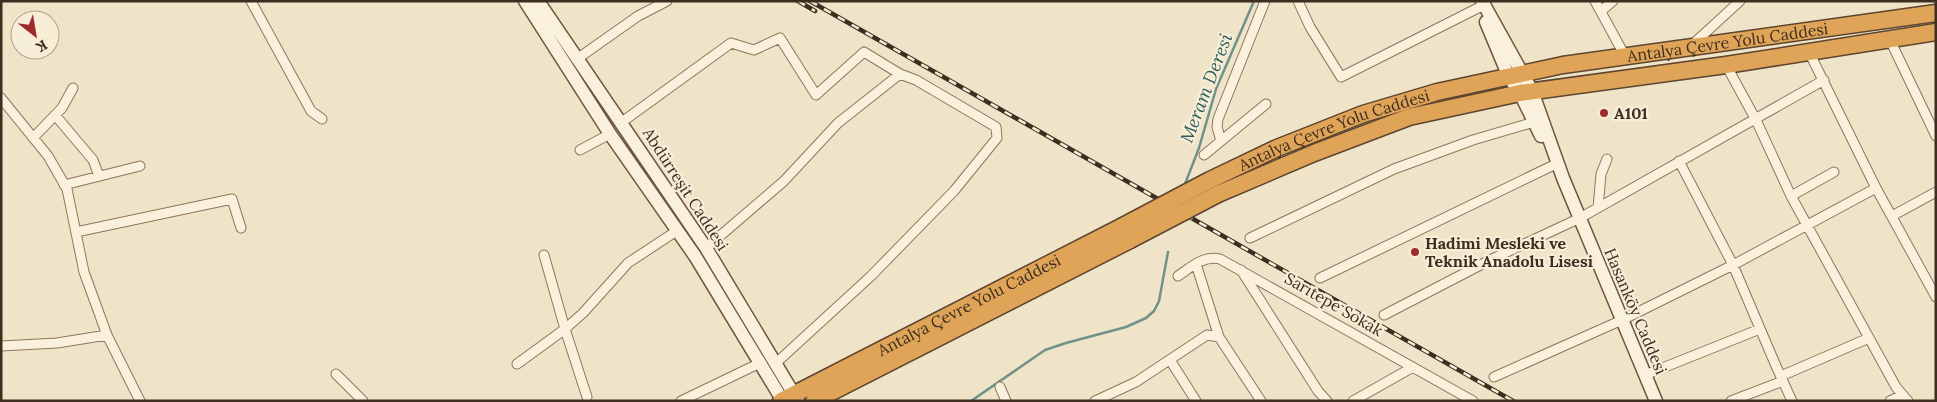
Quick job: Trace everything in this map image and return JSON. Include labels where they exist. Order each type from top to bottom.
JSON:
[{"type":"highway","name":"Antalya Çevre Yolu Caddesi","points":[[814,401],[1214,187],[1277,148],[1363,114],[1437,92],[1563,65],[1936,13]]},
{"type":"highway","name":"Antalya Çevre Yolu Caddesi","points":[[1214,187],[1314,153],[1410,117],[1526,92],[1726,65],[1936,32]]},
{"type":"highway","name":"Antalya Çevre Yolu Caddesi","points":[[788,399],[1125,233]]},
{"type":"main road","name":"Abdürreşit Caddesi","points":[[525,1],[610,134],[678,230],[760,364],[788,399]]},
{"type":"main road","name":"Abdürreşit Caddesi","points":[[538,1],[706,248],[775,364],[788,399]]},
{"type":"main road","points":[[1484,3],[1489,31],[1526,92],[1563,178]]},
{"type":"main road","points":[[1484,3],[1515,76]]},
{"type":"main road","points":[[1526,92],[1534,122],[1563,178]]},
{"type":"main road","name":"Hasanköy Caddesi","points":[[1563,178],[1656,401]]},
{"type":"street","points":[[262,1],[253,4],[311,111],[322,118]]},
{"type":"street","points":[[577,58],[638,16],[667,1]]},
{"type":"street","points":[[1221,141],[1217,127],[1218,119],[1265,1]]},
{"type":"street","points":[[1298,1],[1310,27],[1341,77],[1484,3]]},
{"type":"street","points":[[1595,1],[1625,56]]},
{"type":"street","points":[[1601,11],[1614,1]]},
{"type":"street","points":[[1689,48],[1740,1]]},
{"type":"street","points":[[622,122],[731,43],[754,50],[780,38],[816,95],[864,52],[996,127],[997,138],[954,191],[871,276],[775,364]]},
{"type":"street","points":[[1890,40],[1936,136]]},
{"type":"street","points":[[1809,52],[1876,188],[1936,297]]},
{"type":"street","points":[[1726,65],[1756,120],[1791,196],[1896,387],[1899,399]]},
{"type":"street","points":[[706,248],[784,181],[838,123],[900,74]]},
{"type":"street","points":[[1384,314],[1492,259],[1580,218],[1824,80]]},
{"type":"street","points":[[33,138],[62,108],[73,88]]},
{"type":"street","points":[[1,98],[48,156],[67,189],[84,272],[107,335],[140,401]]},
{"type":"street","points":[[1204,154],[1266,104]]},
{"type":"street","points":[[55,115],[93,160],[99,176]]},
{"type":"street","points":[[1250,238],[1394,169],[1473,140],[1534,122]]},
{"type":"street","points":[[580,150],[610,134]]},
{"type":"street","points":[[1598,208],[1601,174],[1607,159]]},
{"type":"street","points":[[1679,161],[1733,265],[1792,401]]},
{"type":"street","points":[[1320,278],[1556,164]]},
{"type":"street","points":[[64,185],[140,166]]},
{"type":"street","points":[[1791,196],[1834,172]]},
{"type":"street","points":[[1494,377],[1622,320],[1733,265],[1876,188]]},
{"type":"street","points":[[1892,216],[1936,192]]},
{"type":"street","points":[[76,232],[232,199],[241,228]]},
{"type":"street","points":[[516,364],[565,329],[583,313],[628,263],[678,230]]},
{"type":"street","points":[[544,255],[587,397]]},
{"type":"street","name":"Sarıtepe Sokak","points":[[1178,276],[1211,257],[1220,259],[1240,268],[1473,401]]},
{"type":"street","points":[[1196,264],[1219,336],[1260,401]]},
{"type":"street","points":[[1240,268],[1318,390],[1327,401]]},
{"type":"street","points":[[1645,375],[1760,329]]},
{"type":"street","points":[[1,346],[57,343],[107,335]]},
{"type":"street","points":[[1101,400],[1136,382],[1207,335],[1219,336]]},
{"type":"street","points":[[1731,401],[1868,338]]},
{"type":"street","points":[[1170,360],[1196,401]]},
{"type":"street","points":[[681,401],[760,364]]},
{"type":"street","points":[[1353,401],[1413,367]]},
{"type":"street","points":[[336,374],[363,401]]},
{"type":"street","points":[[1000,387],[1006,401]]},
{"type":"waterway","name":"Meram Deresi","points":[[1185,184],[1199,148],[1216,89],[1254,1]]},
{"type":"waterway","name":"Meram Deresi","points":[[971,401],[1045,350],[1126,327],[1146,318],[1154,311],[1159,301],[1168,252]]},
{"type":"railway","points":[[798,1],[815,11]]},
{"type":"railway","points":[[810,1],[1513,401]]},
{"type":"place","name":"A101","points":[[1604,113]]},
{"type":"place","name":"Hadimi Mesleki ve Teknik Anadolu Lisesi","points":[[1415,252]]}]
